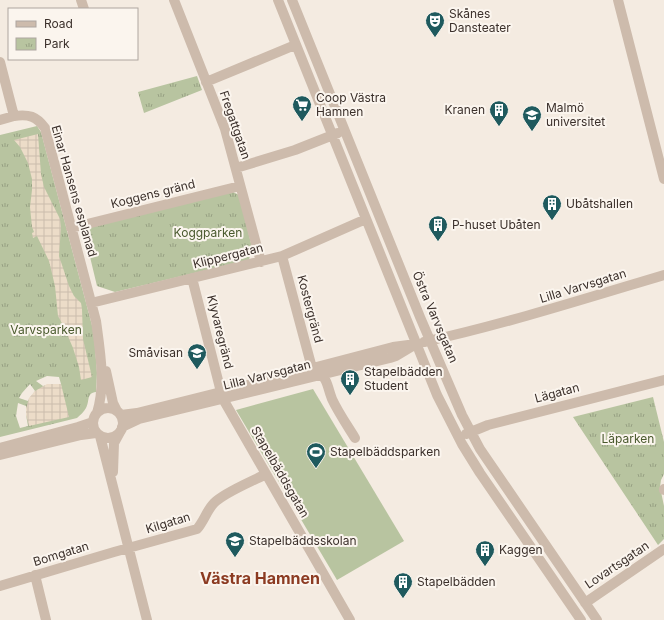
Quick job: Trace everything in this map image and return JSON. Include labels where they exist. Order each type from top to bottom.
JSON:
[{"type":"street","name":"Fregattgatan","points":[[174,0],[225,129],[261,262]]},
{"type":"street","points":[[278,0],[437,395],[459,438],[496,498],[581,620]]},
{"type":"street","name":"Östra Varvsgatan","points":[[292,0],[430,341],[470,431],[480,449],[597,620]]},
{"type":"street","points":[[618,0],[664,179]]},
{"type":"street","points":[[206,82],[296,45]]},
{"type":"street","points":[[0,62],[14,116]]},
{"type":"street","name":"Einar Hansens esplanad","points":[[0,120],[21,115],[31,116],[37,119],[45,128],[96,321],[100,349],[111,397],[119,413]]},
{"type":"street","points":[[236,168],[295,150],[345,130]]},
{"type":"street","name":"Koggens gränd","points":[[71,228],[240,186]]},
{"type":"street","name":"Klippergatan","points":[[91,303],[282,256],[366,219]]},
{"type":"street","name":"Kostergränd","points":[[282,256],[312,368]]},
{"type":"street","name":"Lilla Varvsgatan","points":[[121,430],[139,419],[222,396],[312,368],[393,347],[430,341],[537,314],[664,275]]},
{"type":"street","name":"Klyvaregränd","points":[[192,278],[222,396]]},
{"type":"street","name":"Lilla Varvsgatan","points":[[119,413],[137,413],[322,375],[396,356],[416,344]]},
{"type":"street","name":"Einar Hansens esplanad","points":[[95,418],[100,402],[100,349]]},
{"type":"street","points":[[312,368],[322,375],[327,382],[332,398],[355,438]]},
{"type":"street","name":"Lägatan","points":[[459,438],[470,431],[488,424],[664,380]]},
{"type":"street","name":"Stapelbäddsgatan","points":[[222,396],[350,620]]},
{"type":"street","points":[[0,448],[78,427],[95,418],[105,408],[113,409],[119,413],[123,420],[121,430],[114,443],[112,484]]},
{"type":"street","points":[[95,418],[94,428],[98,434],[112,484],[147,620]]},
{"type":"street","points":[[0,456],[81,435],[98,434],[109,438],[114,437],[121,430]]},
{"type":"street","name":"Kilgatan","points":[[129,548],[197,529],[203,523],[212,505],[219,498],[266,474]]},
{"type":"street","name":"Bomgatan","points":[[0,586],[129,548]]},
{"type":"street","name":"Lovartsgatan","points":[[585,603],[664,549]]},
{"type":"street","points":[[35,575],[46,620]]},
{"type":"green space","points":[[197,76],[202,90],[144,113],[138,92]]},
{"type":"green space","name":"Varvsparken","points":[[37,126],[41,132],[94,333],[97,373],[96,392],[89,396],[86,408],[77,418],[0,437],[0,135]],"holes":[[[47,376],[59,377],[61,384],[43,386],[36,381]],[[30,384],[35,391],[28,401],[19,398]],[[18,403],[26,406],[28,426],[20,428],[16,416]]]},
{"type":"green space","name":"Koggparken","points":[[229,190],[239,195],[252,247],[249,260],[115,292],[97,286],[85,236],[90,225]]},
{"type":"green space","name":"Stapelbäddsparken","points":[[313,389],[404,541],[337,580],[236,410]]},
{"type":"green space","name":"Läparken","points":[[653,397],[664,442],[664,474],[660,487],[664,506],[664,539],[658,545],[573,417]]},
{"type":"shaded area","points":[[38,134],[41,174],[44,187],[60,219],[61,227],[59,256],[69,286],[74,296],[81,303],[83,339],[92,377],[81,380],[79,367],[73,348],[58,316],[55,286],[49,261],[37,236],[33,238],[32,233],[34,232],[30,207],[32,179],[28,163],[20,147],[14,140]]},
{"type":"shaded area","points":[[47,384],[61,384],[69,417],[29,426],[26,409],[29,398],[35,391]]},
{"type":"place","name":"Skånes Dansteater","points":[[435,38]]},
{"type":"place","name":"Coop Västra Hamnen","points":[[302,122]]},
{"type":"place","name":"Kranen","points":[[499,127]]},
{"type":"place","name":"Malmö universitet","points":[[532,132]]},
{"type":"place","name":"Ubåtshallen","points":[[552,221]]},
{"type":"place","name":"P-huset Ubåten","points":[[438,242]]},
{"type":"place","name":"Småvisan","points":[[197,370]]},
{"type":"place","name":"Stapelbädden Student","points":[[350,396]]},
{"type":"place","name":"Stapelbäddsparken","points":[[316,469]]},
{"type":"place","name":"Stapelbäddsskolan","points":[[235,558]]},
{"type":"place","name":"Kaggen","points":[[485,567]]},
{"type":"place","name":"Stapelbädden","points":[[403,599]]},
{"type":"district","name":"Västra Hamnen","points":[[260,578]]}]
